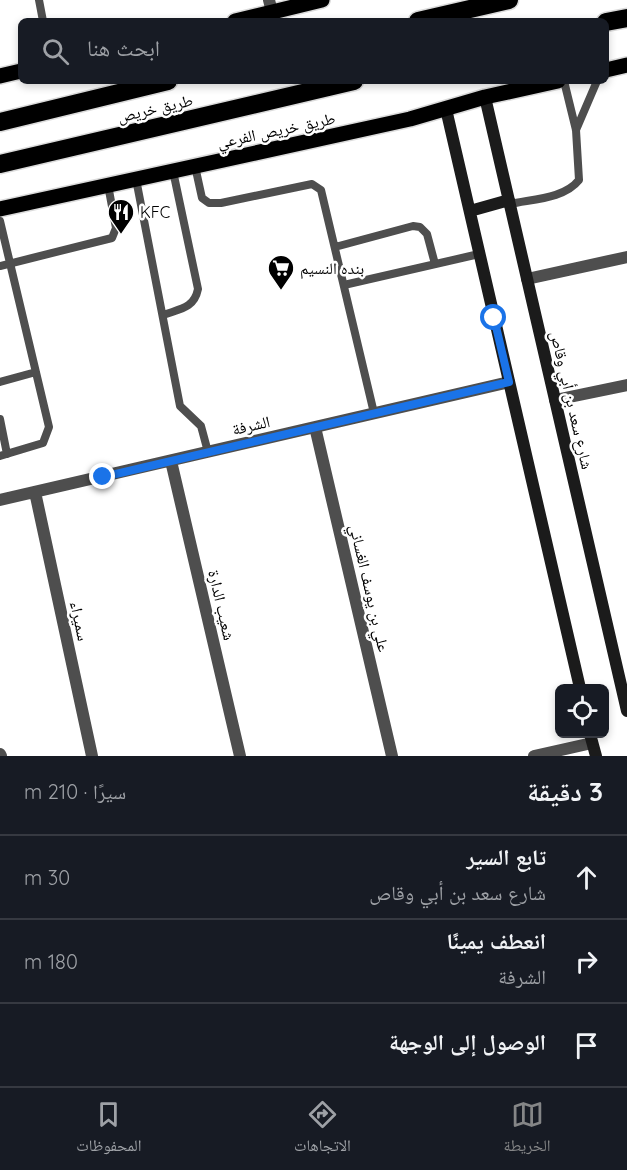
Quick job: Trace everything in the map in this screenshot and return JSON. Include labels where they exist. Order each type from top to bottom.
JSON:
[{"type":"highway","points":[[431,18],[509,0]]},
{"type":"highway","points":[[609,21],[627,18]]},
{"type":"highway","name":"طريق خريص","points":[[0,122],[156,84]]},
{"type":"highway","name":"طريق خريص","points":[[0,164],[341,84]]},
{"type":"main road","points":[[242,18],[271,6],[322,0]]},
{"type":"main road","points":[[609,69],[627,65]]},
{"type":"main road","points":[[0,76],[18,72]]},
{"type":"main road","name":"طريق خريص الفرعي","points":[[0,209],[446,109],[485,97],[544,84]]},
{"type":"main road","name":"شارع سعد بن أبي وقاص","points":[[485,97],[555,400],[623,672],[627,711]]},
{"type":"main road","points":[[446,109],[579,684]]},
{"type":"main road","points":[[470,211],[509,202]]},
{"type":"main road","points":[[591,738],[596,756]]},
{"type":"street","points":[[527,279],[627,257]]},
{"type":"street","name":"الشرفة","points":[[0,500],[509,382]]},
{"type":"street","points":[[555,400],[627,385]]},
{"type":"street","name":"علي بن يوسف الغساني","points":[[315,427],[392,756]]},
{"type":"street","name":"شعيب الدارة","points":[[171,461],[240,756]]},
{"type":"street","name":"سميراء","points":[[35,492],[92,756]]},
{"type":"street","points":[[534,756],[591,738]]},
{"type":"lane","points":[[39,0],[42,18]]},
{"type":"lane","points":[[509,202],[560,194],[573,188],[579,180],[576,130],[565,84]]},
{"type":"lane","points":[[576,130],[596,84]]},
{"type":"lane","points":[[195,166],[202,198],[209,203],[221,203],[312,184],[317,186],[324,197],[374,413]]},
{"type":"lane","points":[[162,315],[190,306],[196,300],[198,289],[173,171]]},
{"type":"lane","points":[[136,179],[180,406],[201,426],[208,452]]},
{"type":"lane","points":[[0,266],[112,238],[116,228],[108,185]]},
{"type":"lane","points":[[0,221],[49,427],[43,442],[3,455],[0,419]]},
{"type":"lane","points":[[335,247],[413,226],[420,227],[427,234],[435,264]]},
{"type":"lane","points":[[344,285],[479,254]]},
{"type":"lane","points":[[0,382],[36,372]]},
{"type":"place","name":"KFC","points":[[121,235]]},
{"type":"place","name":"بنده النسيم","points":[[281,291]]},
{"type":"route","points":[[103,477],[509,382],[494,318]]}]
